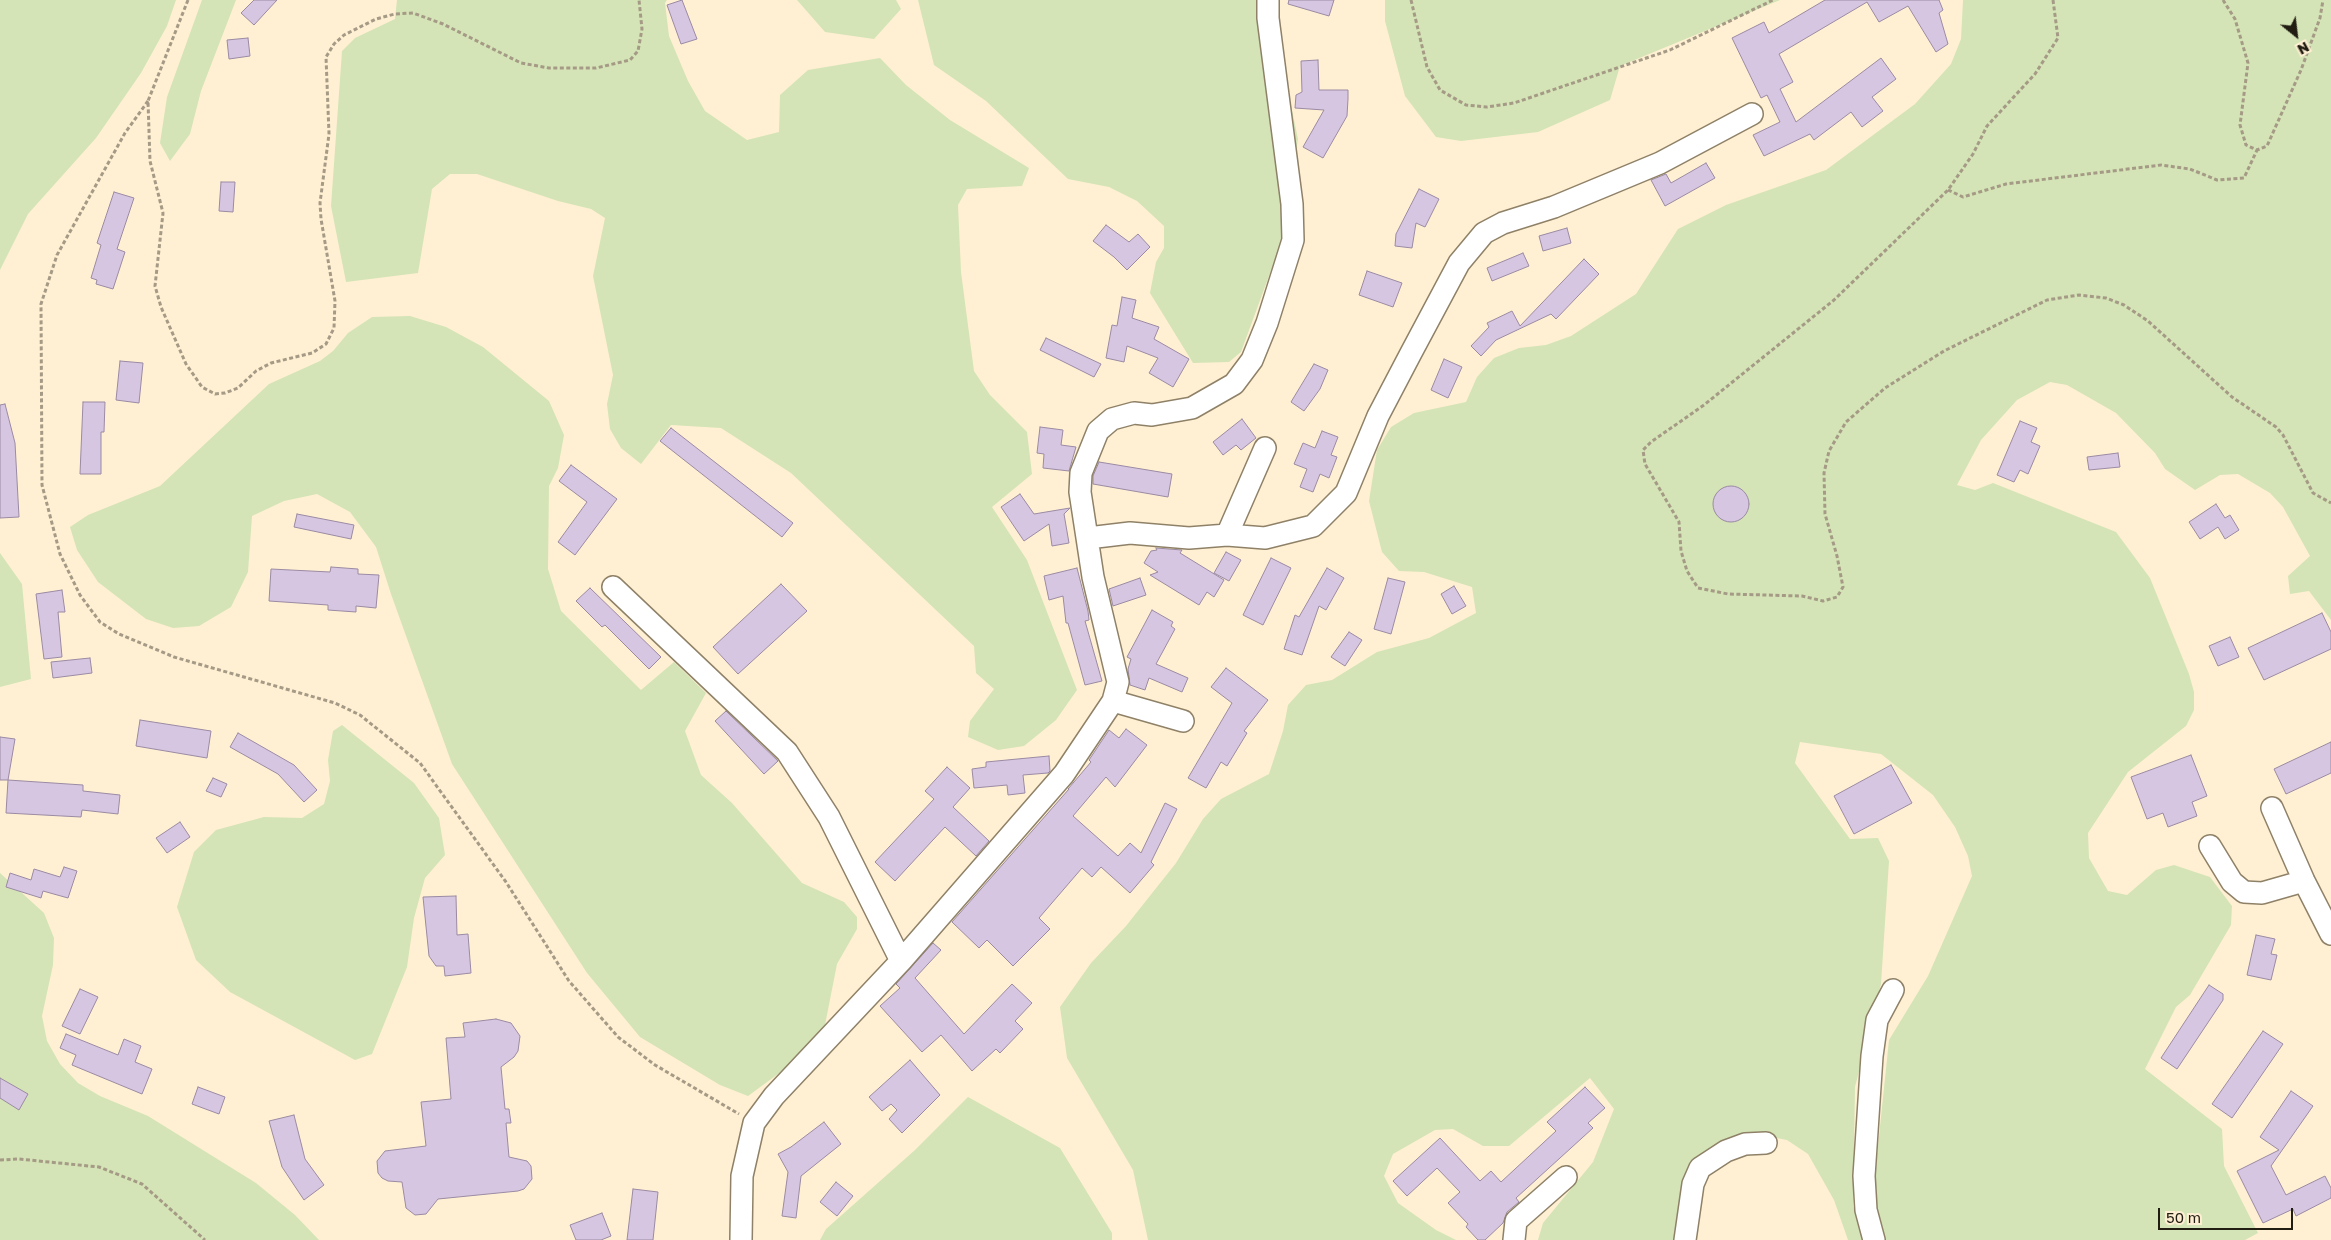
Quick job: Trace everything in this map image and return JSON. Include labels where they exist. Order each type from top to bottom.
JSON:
[{"type":"street","points":[[741,1240],[742,1176],[754,1123],[774,1096],[901,961],[1064,774],[1113,701],[1118,682],[1093,577],[1080,492],[1081,473],[1098,431],[1112,419],[1134,413],[1152,415],[1192,408],[1234,384],[1252,360],[1267,323],[1293,240],[1292,204],[1268,18],[1268,0]]},
{"type":"street","points":[[1088,538],[1130,534],[1189,538],[1227,535],[1265,538],[1313,526],[1346,493],[1378,416],[1459,263],[1484,233],[1503,223],[1554,207],[1660,163],[1752,114]]},
{"type":"street","points":[[1227,535],[1265,448]]},
{"type":"street","points":[[613,588],[787,752],[829,817],[901,961]]},
{"type":"street","points":[[1113,701],[1183,721]]},
{"type":"street","points":[[2272,808],[2304,881],[2331,934]]},
{"type":"street","points":[[2210,846],[2232,882],[2244,892],[2262,893],[2304,881]]},
{"type":"street","points":[[1874,1240],[1866,1210],[1864,1176],[1872,1056],[1877,1020],[1893,990]]},
{"type":"street","points":[[1685,1240],[1693,1184],[1700,1168],[1708,1161],[1745,1144],[1766,1143]]},
{"type":"street","points":[[1514,1240],[1516,1221],[1566,1177]]},
{"type":"path","points":[[188,0],[148,101],[125,133],[57,255],[41,304],[42,484],[60,554],[80,595],[100,622],[146,645],[174,657],[335,703],[360,715],[420,763],[506,882],[569,981],[618,1037],[655,1065],[754,1123]]},
{"type":"path","points":[[148,101],[150,161],[163,213],[155,286],[161,307],[186,364],[202,387],[215,394],[225,393],[238,388],[256,371],[271,363],[312,353],[326,344],[334,328],[335,300],[320,203],[329,134],[326,57],[334,44],[344,35],[376,19],[395,14],[413,13],[442,24],[521,63],[549,68],[596,68],[630,60],[638,51],[642,29],[639,0]]},
{"type":"path","points":[[1411,0],[1427,67],[1440,90],[1466,105],[1487,107],[1514,104],[1670,50],[1773,0]]},
{"type":"path","points":[[2053,0],[2058,38],[2035,74],[1986,126],[1973,154],[1948,190],[1834,300],[1704,405],[1642,450],[1644,464],[1679,522],[1681,551],[1686,571],[1698,588],[1728,594],[1802,596],[1823,600],[1837,597],[1843,588],[1837,556],[1825,514],[1824,473],[1829,451],[1846,422],[1885,388],[1944,351],[2047,300],[2080,295],[2106,298],[2124,305],[2148,321],[2232,397],[2276,427],[2283,435],[2314,493],[2331,503]]},
{"type":"path","points":[[2223,0],[2234,19],[2248,63],[2240,125],[2246,145],[2257,150]]},
{"type":"path","points":[[1948,190],[1963,197],[2006,184],[2161,165],[2190,168],[2217,180],[2244,178],[2257,150],[2267,146],[2302,70],[2320,18],[2323,0]]},
{"type":"path","points":[[0,1160],[19,1159],[99,1167],[142,1184],[205,1240]]},
{"type":"green space","points":[[0,0],[176,0],[167,26],[141,73],[96,138],[28,214],[0,270]]},
{"type":"green space","points":[[202,0],[236,0],[201,91],[190,134],[170,161],[160,143],[167,97]]},
{"type":"green space","points":[[397,0],[667,0],[665,3],[669,36],[688,81],[705,111],[747,140],[779,132],[780,95],[808,70],[880,58],[906,85],[950,120],[1029,168],[1022,186],[967,189],[958,205],[961,272],[974,371],[990,395],[1027,432],[1032,474],[992,507],[1027,560],[1077,690],[1056,720],[1024,746],[998,750],[968,737],[970,721],[994,689],[976,673],[974,646],[791,473],[721,428],[671,425],[641,464],[621,448],[610,429],[607,404],[613,375],[593,276],[605,218],[591,209],[558,201],[477,174],[450,174],[432,189],[418,273],[346,282],[331,206],[342,51],[355,38],[395,19]]},
{"type":"green space","points":[[797,0],[896,0],[901,9],[874,39],[825,32]]},
{"type":"green space","points":[[918,0],[1269,0],[1298,139],[1284,235],[1241,352],[1229,362],[1193,363],[1150,293],[1156,262],[1164,248],[1164,226],[1137,201],[1109,187],[1068,179],[986,101],[934,65]]},
{"type":"green space","points":[[1385,0],[1780,0],[1620,66],[1610,100],[1538,132],[1461,141],[1436,137],[1405,96],[1385,21]]},
{"type":"green space","points":[[1963,0],[2331,0],[2331,620],[2309,591],[2290,594],[2288,576],[2310,556],[2283,507],[2270,493],[2238,474],[2220,475],[2195,490],[2165,469],[2155,453],[2116,413],[2067,385],[2050,382],[2017,400],[1981,440],[1957,485],[1975,490],[1993,483],[2116,532],[2150,578],[2189,674],[2194,692],[2194,710],[2186,726],[2128,772],[2088,833],[2089,858],[2108,891],[2127,895],[2156,870],[2174,865],[2210,877],[2232,906],[2231,925],[2190,995],[2176,1007],[2145,1069],[2222,1129],[2224,1166],[2258,1233],[2245,1240],[1885,1240],[1873,1194],[1889,1040],[1928,976],[1972,876],[1968,856],[1955,827],[1933,795],[1881,754],[1800,742],[1795,763],[1850,839],[1878,838],[1889,861],[1881,984],[1855,1087],[1853,1206],[1863,1240],[1848,1240],[1834,1200],[1808,1154],[1787,1140],[1761,1135],[1712,1150],[1677,1240],[1538,1240],[1543,1223],[1593,1162],[1614,1109],[1590,1078],[1509,1146],[1483,1146],[1453,1129],[1435,1130],[1393,1154],[1384,1176],[1398,1203],[1436,1230],[1456,1240],[1148,1240],[1133,1170],[1067,1058],[1060,1007],[1091,963],[1126,926],[1176,863],[1203,819],[1221,799],[1269,774],[1283,731],[1288,705],[1306,685],[1332,680],[1377,652],[1429,638],[1476,613],[1472,587],[1424,572],[1399,571],[1382,552],[1369,501],[1377,450],[1391,427],[1414,413],[1466,402],[1477,377],[1494,358],[1519,348],[1546,345],[1571,336],[1636,294],[1678,229],[1726,205],[1826,170],[1915,104],[1951,64],[1961,39]]},
{"type":"green space","points":[[410,316],[446,327],[483,347],[549,401],[564,435],[558,468],[549,486],[548,569],[561,611],[641,690],[674,662],[706,693],[685,731],[701,775],[732,803],[802,883],[844,902],[857,917],[857,929],[837,964],[825,1025],[793,1063],[748,1096],[720,1085],[640,1037],[587,973],[452,764],[376,547],[350,512],[317,494],[284,501],[252,516],[248,572],[231,607],[199,626],[173,628],[146,619],[98,582],[77,550],[70,527],[88,515],[160,486],[269,384],[320,361],[333,351],[348,333],[372,317]]},
{"type":"green space","points":[[0,553],[22,584],[31,679],[0,687]]},
{"type":"green space","points":[[342,725],[414,783],[439,818],[445,855],[425,878],[414,918],[407,967],[372,1054],[355,1060],[230,992],[196,960],[177,907],[194,852],[216,830],[264,817],[302,818],[324,804],[330,781],[328,760],[333,731]]},
{"type":"green space","points":[[0,873],[44,913],[54,938],[53,965],[42,1016],[47,1041],[60,1064],[78,1083],[100,1096],[148,1116],[256,1183],[295,1215],[319,1240],[0,1240]]},
{"type":"green space","points":[[968,1097],[1060,1148],[1112,1233],[1112,1240],[820,1240],[826,1229],[915,1150]]},
{"type":"building","points":[[254,0],[277,0],[254,25],[241,13]]},
{"type":"building","points":[[682,0],[697,39],[681,44],[667,5]]},
{"type":"building","points":[[1289,0],[1334,0],[1329,16],[1288,4]]},
{"type":"building","points":[[1825,0],[1939,0],[1943,10],[1939,13],[1948,44],[1936,52],[1908,6],[1879,22],[1867,2],[1779,54],[1793,82],[1780,89],[1796,122],[1881,58],[1896,79],[1872,97],[1883,111],[1862,127],[1851,112],[1814,140],[1810,134],[1764,156],[1753,135],[1780,122],[1767,95],[1761,98],[1732,38],[1764,22],[1769,33]]},
{"type":"building","points":[[248,38],[250,56],[229,59],[227,40]]},
{"type":"building","points":[[1318,60],[1319,90],[1348,90],[1347,116],[1323,158],[1303,147],[1324,110],[1295,108],[1296,95],[1302,92],[1301,61]]},
{"type":"building","points":[[1706,163],[1715,178],[1665,206],[1651,180],[1666,174],[1671,183]]},
{"type":"building","points":[[221,182],[235,182],[233,212],[219,211]]},
{"type":"building","points":[[1419,189],[1439,199],[1425,227],[1416,223],[1412,248],[1395,246],[1396,234]]},
{"type":"building","points":[[114,192],[134,198],[117,249],[125,252],[113,289],[96,284],[97,280],[91,278],[101,245],[97,243]]},
{"type":"building","points":[[1106,225],[1129,242],[1138,234],[1150,247],[1127,270],[1093,241]]},
{"type":"building","points":[[1567,228],[1571,243],[1543,251],[1539,236]]},
{"type":"building","points":[[1523,253],[1529,266],[1492,281],[1487,268]]},
{"type":"building","points":[[1584,259],[1599,274],[1556,319],[1551,314],[1496,340],[1481,356],[1471,346],[1489,327],[1487,323],[1512,311],[1520,326]]},
{"type":"building","points":[[1367,271],[1402,283],[1393,307],[1359,295]]},
{"type":"building","points":[[1122,297],[1136,300],[1132,318],[1159,327],[1154,339],[1189,359],[1173,387],[1149,373],[1158,358],[1127,346],[1124,362],[1106,358],[1112,325],[1117,326]]},
{"type":"building","points":[[1046,338],[1101,364],[1094,377],[1040,350]]},
{"type":"building","points":[[1444,359],[1462,367],[1448,398],[1431,390]]},
{"type":"building","points":[[120,361],[143,363],[139,403],[116,400]]},
{"type":"building","points":[[1314,364],[1328,370],[1320,389],[1304,411],[1291,402]]},
{"type":"building","points":[[83,402],[105,402],[104,432],[101,432],[101,474],[80,474]]},
{"type":"building","points":[[5,404],[15,443],[19,517],[0,518],[0,405]]},
{"type":"building","points":[[1242,419],[1256,438],[1241,450],[1236,445],[1223,455],[1213,442]]},
{"type":"building","points":[[2020,421],[2037,428],[2031,442],[2040,446],[2028,474],[2020,470],[2014,482],[1997,475]]},
{"type":"building","points":[[1040,427],[1063,430],[1061,445],[1076,447],[1069,471],[1043,468],[1044,454],[1037,453]]},
{"type":"building","points":[[671,428],[793,523],[782,537],[660,441]]},
{"type":"building","points":[[1322,431],[1338,437],[1331,455],[1337,457],[1329,478],[1320,474],[1313,492],[1300,487],[1307,469],[1294,464],[1303,443],[1315,448]]},
{"type":"building","points":[[2118,453],[2120,467],[2089,470],[2087,457]]},
{"type":"building","points":[[1099,462],[1172,474],[1168,497],[1093,484],[1093,476]]},
{"type":"building","points":[[571,465],[617,499],[575,555],[558,542],[587,502],[559,481]]},
{"type":"building","points":[[1731,486],[1738,487],[1744,491],[1748,497],[1748,511],[1744,517],[1738,521],[1731,522],[1724,521],[1718,517],[1714,511],[1713,504],[1714,497],[1718,491],[1724,487]]},
{"type":"building","points":[[1020,494],[1034,514],[1070,508],[1064,514],[1069,543],[1052,546],[1049,524],[1024,541],[1001,507]]},
{"type":"building","points":[[2216,504],[2225,518],[2230,515],[2239,530],[2225,539],[2218,527],[2200,539],[2189,522]]},
{"type":"building","points":[[297,514],[354,525],[351,539],[294,527]]},
{"type":"building","points":[[1156,548],[1182,550],[1180,553],[1224,580],[1214,597],[1207,592],[1199,605],[1150,575],[1158,572],[1144,563],[1151,551],[1157,550]]},
{"type":"building","points":[[1226,552],[1241,560],[1229,581],[1214,573]]},
{"type":"building","points":[[1271,558],[1291,568],[1263,625],[1243,615]]},
{"type":"building","points":[[331,567],[358,569],[358,574],[379,575],[376,608],[356,606],[356,612],[328,610],[328,605],[269,601],[271,569],[330,572]]},
{"type":"building","points":[[1077,568],[1088,611],[1089,620],[1085,621],[1102,681],[1085,685],[1068,623],[1066,623],[1063,596],[1049,600],[1044,576]]},
{"type":"building","points":[[1327,568],[1344,578],[1326,610],[1319,606],[1302,655],[1284,649],[1295,615],[1299,617]]},
{"type":"building","points":[[1140,578],[1146,595],[1113,606],[1109,589]]},
{"type":"building","points":[[1388,578],[1405,582],[1391,634],[1374,629]]},
{"type":"building","points":[[781,584],[807,611],[738,674],[713,647]]},
{"type":"building","points":[[1454,586],[1466,606],[1452,614],[1441,594]]},
{"type":"building","points":[[590,588],[661,657],[649,669],[605,625],[602,627],[576,601]]},
{"type":"building","points":[[62,590],[65,612],[58,612],[62,657],[44,659],[36,594]]},
{"type":"building","points":[[1152,610],[1173,622],[1171,626],[1175,629],[1156,664],[1188,678],[1182,692],[1149,678],[1145,690],[1130,685],[1128,669],[1131,659],[1127,657]]},
{"type":"building","points":[[2322,613],[2331,632],[2331,649],[2264,680],[2248,648]]},
{"type":"building","points":[[1349,632],[1362,640],[1345,666],[1331,657]]},
{"type":"building","points":[[2230,637],[2239,657],[2218,666],[2209,646]]},
{"type":"building","points":[[90,658],[92,673],[53,678],[51,662]]},
{"type":"building","points":[[1226,668],[1268,700],[1244,731],[1247,733],[1227,766],[1221,762],[1206,788],[1188,778],[1232,703],[1211,687]]},
{"type":"building","points":[[726,711],[778,761],[764,774],[715,721]]},
{"type":"building","points":[[140,720],[211,731],[207,758],[136,746]]},
{"type":"building","points":[[1126,729],[1147,745],[1115,787],[1106,777],[1073,816],[1118,856],[1130,843],[1141,853],[1165,803],[1177,809],[1151,862],[1154,865],[1130,893],[1101,867],[1092,877],[1082,868],[1039,918],[1050,929],[1013,966],[987,940],[979,948],[952,922],[1069,789],[1091,762],[1089,760],[1109,730],[1119,738]]},
{"type":"building","points":[[238,733],[294,765],[317,790],[304,802],[278,774],[230,747]]},
{"type":"building","points":[[0,737],[15,739],[8,780],[0,780]]},
{"type":"building","points":[[2331,742],[2331,773],[2286,794],[2274,769]]},
{"type":"building","points":[[2191,755],[2207,796],[2192,802],[2197,816],[2168,827],[2163,813],[2147,819],[2131,777]]},
{"type":"building","points":[[1049,756],[1050,771],[1048,773],[1023,775],[1025,793],[1008,795],[1007,785],[974,788],[972,769],[986,767],[986,762]]},
{"type":"building","points":[[1891,765],[1912,803],[1854,834],[1834,796]]},
{"type":"building","points":[[947,767],[970,788],[953,807],[989,841],[976,856],[945,827],[895,881],[875,862],[934,799],[925,791]]},
{"type":"building","points":[[213,778],[227,784],[221,797],[206,791]]},
{"type":"building","points":[[8,780],[83,785],[83,791],[120,795],[118,814],[82,810],[81,817],[6,813]]},
{"type":"building","points":[[180,822],[190,837],[167,853],[156,838]]},
{"type":"building","points":[[64,867],[77,871],[68,898],[43,891],[41,898],[6,887],[10,873],[31,880],[34,869],[60,877]]},
{"type":"building","points":[[456,896],[457,935],[468,934],[471,973],[445,976],[444,966],[436,966],[429,956],[423,897]]},
{"type":"building","points":[[2256,935],[2275,939],[2271,954],[2277,955],[2271,980],[2247,975]]},
{"type":"building","points":[[933,943],[941,950],[915,978],[964,1034],[1012,984],[1032,1003],[1015,1021],[1023,1029],[1000,1053],[996,1049],[972,1071],[941,1035],[922,1052],[880,1006],[900,988],[896,984]]},
{"type":"building","points":[[2209,985],[2223,994],[2223,1000],[2177,1069],[2161,1058]]},
{"type":"building","points":[[80,989],[98,997],[80,1034],[62,1026]]},
{"type":"building","points":[[496,1019],[511,1023],[520,1036],[518,1051],[514,1057],[501,1067],[505,1109],[509,1109],[511,1123],[506,1123],[509,1157],[527,1161],[531,1166],[532,1179],[524,1189],[518,1191],[438,1199],[426,1214],[415,1215],[406,1208],[402,1182],[388,1181],[382,1178],[378,1173],[377,1161],[385,1151],[426,1146],[421,1102],[451,1099],[446,1038],[465,1037],[463,1023]]},
{"type":"building","points":[[2263,1031],[2283,1044],[2232,1118],[2212,1104]]},
{"type":"building","points":[[66,1034],[118,1055],[124,1039],[141,1046],[135,1062],[152,1069],[142,1094],[72,1065],[76,1055],[60,1048]]},
{"type":"building","points":[[910,1060],[940,1095],[902,1133],[889,1119],[897,1110],[891,1104],[882,1111],[869,1097]]},
{"type":"building","points":[[0,1078],[28,1094],[19,1110],[0,1098]]},
{"type":"building","points":[[198,1087],[225,1097],[219,1114],[192,1104]]},
{"type":"building","points":[[1585,1087],[1605,1108],[1588,1123],[1593,1128],[1516,1198],[1519,1202],[1507,1212],[1503,1223],[1485,1240],[1478,1240],[1466,1227],[1468,1224],[1448,1203],[1460,1192],[1437,1168],[1407,1196],[1393,1181],[1440,1138],[1480,1181],[1491,1171],[1501,1182],[1556,1131],[1547,1122]]},
{"type":"building","points":[[2291,1091],[2313,1106],[2271,1166],[2286,1195],[2325,1176],[2331,1188],[2331,1198],[2296,1216],[2293,1209],[2263,1223],[2237,1171],[2279,1150],[2260,1137]]},
{"type":"building","points":[[294,1115],[305,1159],[324,1185],[304,1200],[282,1167],[269,1121]]},
{"type":"building","points":[[824,1122],[841,1144],[801,1176],[796,1218],[782,1216],[788,1172],[778,1154],[791,1147]]},
{"type":"building","points":[[836,1182],[853,1196],[837,1216],[820,1202]]},
{"type":"building","points":[[633,1189],[658,1192],[653,1240],[627,1240]]},
{"type":"building","points":[[602,1213],[611,1236],[601,1240],[576,1240],[570,1225]]}]
